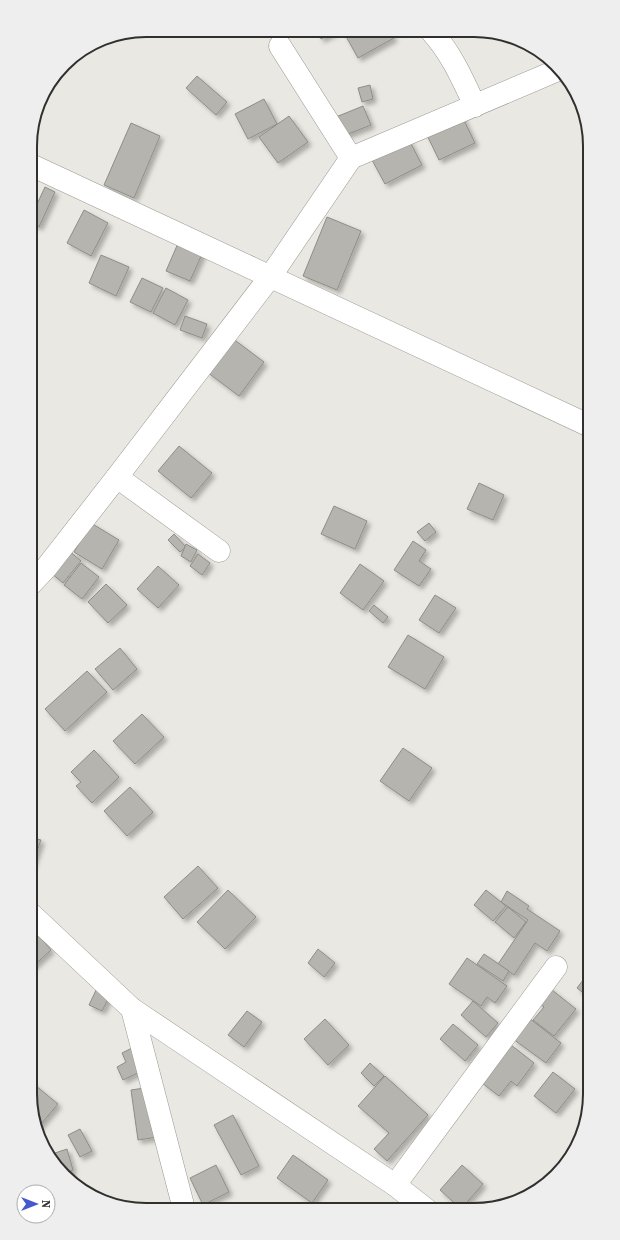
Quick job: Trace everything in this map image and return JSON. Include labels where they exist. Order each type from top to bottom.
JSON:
[{"type":"street","points":[[437,37],[458,70],[475,106]]},
{"type":"street","points":[[280,46],[351,158]]},
{"type":"street","points":[[37,577],[46,568],[117,477],[270,277],[351,158],[554,72]]},
{"type":"street","points":[[37,168],[583,423]]},
{"type":"street","points":[[117,477],[219,551]]},
{"type":"street","points":[[37,920],[132,1009],[395,1185],[418,1203]]},
{"type":"street","points":[[395,1185],[556,967]]},
{"type":"street","points":[[132,1009],[182,1203]]},
{"type":"building","points":[[346,37],[394,38],[358,58]]},
{"type":"building","points":[[197,76],[227,102],[216,115],[186,88]]},
{"type":"building","points":[[370,85],[373,99],[362,102],[358,88]]},
{"type":"building","points":[[264,99],[277,124],[248,139],[235,114]]},
{"type":"building","points":[[363,106],[371,125],[338,138],[331,119]]},
{"type":"building","points":[[461,114],[475,143],[439,160],[425,131]]},
{"type":"building","points":[[289,116],[308,142],[278,163],[259,137]]},
{"type":"building","points":[[131,123],[160,136],[134,198],[104,185]]},
{"type":"building","points":[[409,140],[422,165],[385,184],[372,160]]},
{"type":"building","points":[[45,187],[55,192],[39,227],[37,226],[37,204]]},
{"type":"building","points":[[84,210],[108,223],[91,256],[67,243]]},
{"type":"building","points":[[327,217],[361,231],[337,290],[303,276]]},
{"type":"building","points":[[179,241],[203,252],[190,281],[166,271]]},
{"type":"building","points":[[101,255],[129,267],[116,296],[89,283]]},
{"type":"building","points":[[142,278],[163,288],[151,312],[130,302]]},
{"type":"building","points":[[166,288],[188,300],[175,325],[153,313]]},
{"type":"building","points":[[185,316],[207,324],[202,338],[180,330]]},
{"type":"building","points":[[232,338],[264,362],[239,396],[207,372]]},
{"type":"building","points":[[179,446],[212,473],[191,498],[158,471]]},
{"type":"building","points":[[479,483],[504,495],[493,520],[467,509]]},
{"type":"building","points":[[334,506],[367,521],[355,549],[321,534]]},
{"type":"building","points":[[91,523],[119,540],[102,569],[74,552]]},
{"type":"building","points":[[429,523],[436,532],[425,541],[417,532]]},
{"type":"building","points":[[174,534],[186,547],[180,552],[168,540]]},
{"type":"building","points":[[413,541],[426,550],[419,561],[431,569],[419,586],[394,570]]},
{"type":"building","points":[[186,544],[197,550],[191,562],[181,556]]},
{"type":"building","points":[[68,550],[81,561],[63,583],[50,572]]},
{"type":"building","points":[[198,554],[210,563],[202,575],[190,566]]},
{"type":"building","points":[[81,563],[99,577],[82,599],[64,585]]},
{"type":"building","points":[[360,564],[384,581],[363,610],[340,593]]},
{"type":"building","points":[[158,566],[179,585],[158,608],[137,589]]},
{"type":"building","points":[[106,584],[127,605],[108,623],[88,602]]},
{"type":"building","points":[[435,595],[456,608],[439,633],[419,620]]},
{"type":"building","points":[[374,605],[388,617],[383,623],[369,611]]},
{"type":"building","points":[[408,635],[444,657],[425,689],[388,667]]},
{"type":"building","points":[[120,648],[137,669],[113,690],[95,669]]},
{"type":"building","points":[[87,671],[107,692],[65,731],[45,709]]},
{"type":"building","points":[[142,714],[164,737],[135,764],[113,741]]},
{"type":"building","points":[[403,748],[432,768],[409,801],[380,781]]},
{"type":"building","points":[[94,750],[119,777],[92,803],[76,786],[81,782],[71,772]]},
{"type":"building","points":[[130,787],[153,812],[127,836],[104,811]]},
{"type":"building","points":[[37,839],[41,840],[37,851]]},
{"type":"building","points":[[198,866],[218,888],[183,919],[164,897]]},
{"type":"building","points":[[228,890],[256,917],[225,949],[197,922]]},
{"type":"building","points":[[486,890],[506,906],[493,921],[474,905]]},
{"type":"building","points":[[507,891],[529,906],[527,909],[560,931],[547,951],[535,943],[514,975],[498,964],[528,920],[501,902]]},
{"type":"building","points":[[508,907],[526,922],[514,938],[495,922]]},
{"type":"building","points":[[37,933],[51,950],[37,963]]},
{"type":"building","points":[[318,949],[335,963],[324,977],[308,963]]},
{"type":"building","points":[[484,954],[509,971],[503,981],[477,964]]},
{"type":"building","points":[[467,958],[507,986],[495,1003],[487,997],[481,1006],[449,984]]},
{"type":"building","points":[[583,980],[583,993],[577,988]]},
{"type":"building","points":[[99,984],[112,991],[102,1011],[89,1005]]},
{"type":"building","points":[[547,986],[576,1009],[554,1036],[533,1020],[544,1007],[536,1000]]},
{"type":"building","points":[[473,1001],[498,1023],[486,1037],[461,1015]]},
{"type":"building","points":[[247,1011],[262,1022],[244,1047],[228,1035]]},
{"type":"building","points":[[529,1018],[561,1043],[546,1063],[513,1039]]},
{"type":"building","points":[[325,1019],[349,1045],[328,1065],[304,1039]]},
{"type":"building","points":[[453,1024],[478,1045],[465,1061],[440,1039]]},
{"type":"building","points":[[511,1045],[534,1063],[517,1086],[511,1081],[499,1096],[482,1083]]},
{"type":"building","points":[[134,1047],[144,1070],[123,1080],[117,1067],[126,1062],[122,1053]]},
{"type":"building","points":[[370,1063],[384,1076],[374,1086],[361,1073]]},
{"type":"building","points":[[553,1072],[575,1089],[556,1113],[534,1096]]},
{"type":"building","points":[[385,1076],[428,1115],[387,1161],[374,1149],[389,1133],[358,1106]]},
{"type":"building","points":[[37,1087],[58,1104],[41,1124],[38,1108]]},
{"type":"building","points":[[151,1087],[158,1137],[138,1140],[131,1090]]},
{"type":"building","points":[[233,1115],[259,1166],[241,1175],[214,1125]]},
{"type":"building","points":[[80,1129],[92,1151],[80,1157],[68,1135]]},
{"type":"building","points":[[67,1149],[73,1170],[70,1171],[71,1173],[64,1166],[55,1153]]},
{"type":"building","points":[[293,1155],[328,1180],[312,1203],[277,1178]]},
{"type":"building","points":[[216,1165],[229,1192],[207,1203],[202,1203],[190,1178]]},
{"type":"building","points":[[462,1165],[483,1184],[466,1203],[454,1203],[440,1190]]}]
